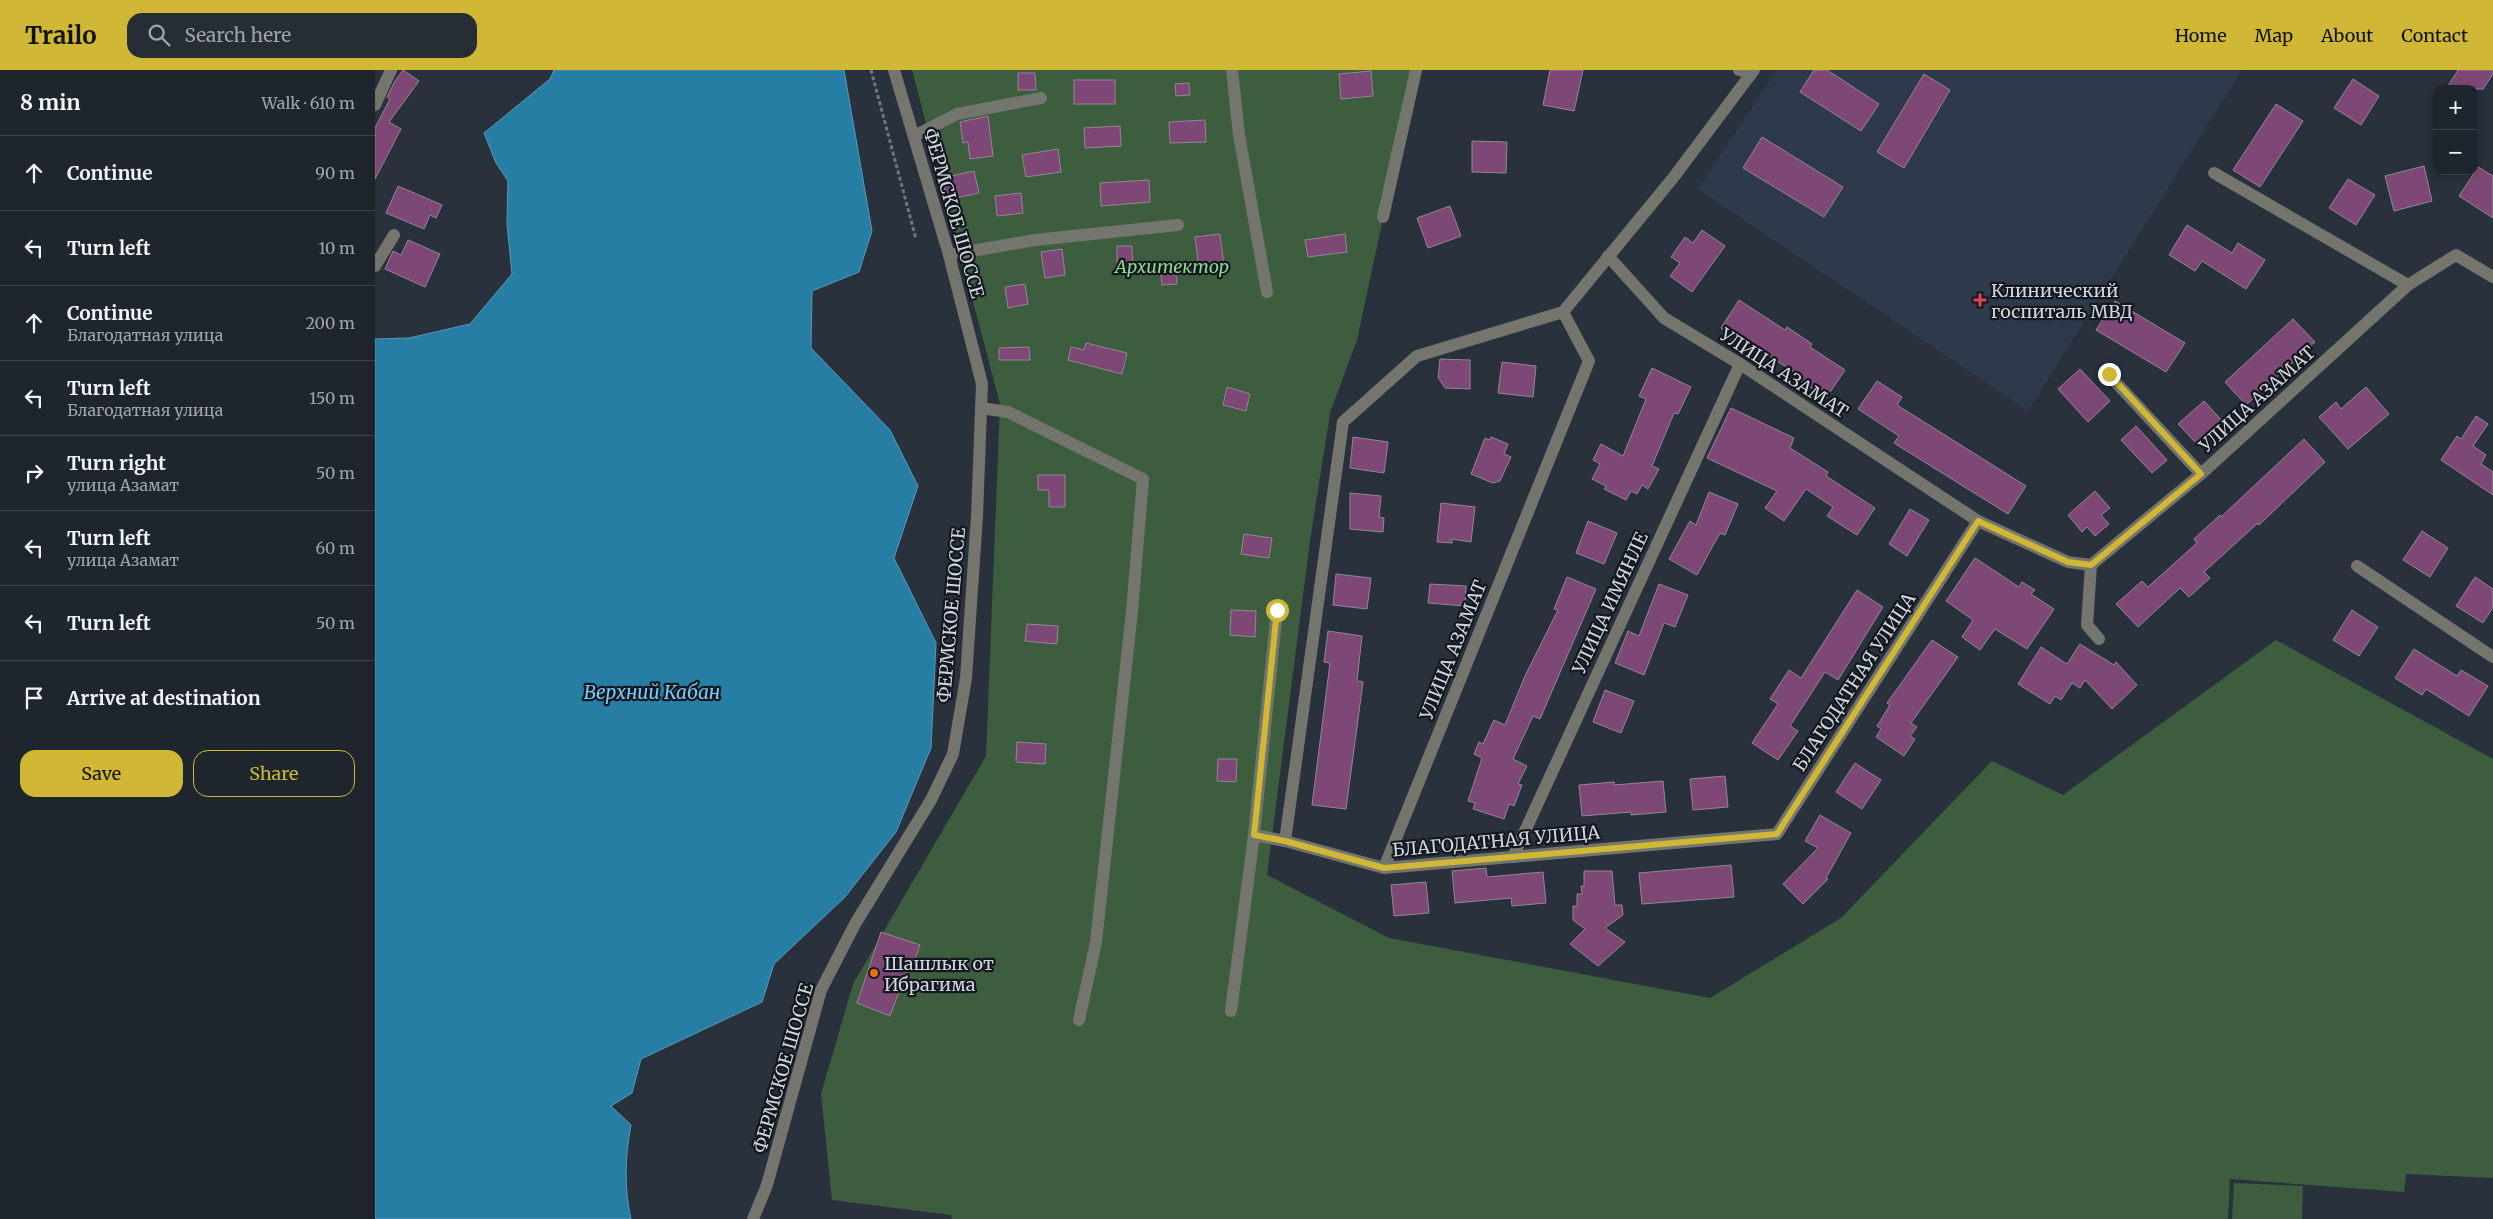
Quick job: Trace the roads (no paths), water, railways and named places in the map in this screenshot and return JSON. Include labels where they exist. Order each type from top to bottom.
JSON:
[{"type":"street","points":[[375,105],[391,70]]},
{"type":"street","name":"ФЕРМСКОЕ ШОССЕ","points":[[753,1219],[767,1185],[821,990],[855,924],[931,800],[953,754],[966,678],[977,516],[982,384],[949,255],[894,70]]},
{"type":"street","points":[[1232,70],[1238,126],[1267,292]]},
{"type":"street","points":[[1383,217],[1416,70]]},
{"type":"street","points":[[1739,70],[1753,71]]},
{"type":"street","points":[[1285,841],[1343,422],[1417,356],[1563,312],[1673,178],[1753,71]]},
{"type":"street","points":[[913,136],[957,114],[1041,98]]},
{"type":"street","points":[[2214,173],[2408,285]]},
{"type":"street","points":[[949,255],[1035,240],[1178,225]]},
{"type":"street","points":[[375,266],[394,235]]},
{"type":"street","name":"УЛИЦА АЗАМАТ","points":[[1608,256],[1664,318],[1740,364],[1978,521],[2068,562],[2091,565],[2201,474],[2408,285],[2457,255],[2493,276]]},
{"type":"street","name":"УЛИЦА АЗАМАТ","points":[[1384,868],[1589,360],[1563,312]]},
{"type":"street","name":"УЛИЦА ИМЯНЛЕ","points":[[1513,857],[1740,364]]},
{"type":"street","points":[[2109,374],[2201,474]]},
{"type":"street","points":[[981,408],[1008,412],[1143,479],[1132,611],[1095,942],[1079,1020]]},
{"type":"street","name":"БЛАГОДАТНАЯ УЛИЦА","points":[[1254,835],[1285,841],[1384,868],[1777,834],[1978,521]]},
{"type":"street","points":[[2091,565],[2087,625],[2099,639]]},
{"type":"street","points":[[2357,566],[2493,657]]},
{"type":"street","points":[[1231,1011],[1254,835],[1277,610]]},
{"type":"water","name":"Верхний Кабан","points":[[554,70],[844,70],[872,231],[859,272],[812,291],[811,348],[890,430],[918,486],[894,558],[936,643],[931,748],[896,832],[845,897],[774,964],[762,1002],[641,1059],[632,1093],[611,1106],[631,1125],[626,1172],[631,1219],[375,1219],[375,339],[409,338],[470,324],[512,274],[507,224],[508,181],[496,163],[484,133],[550,79]]},
{"type":"place","name":"Клинический госпиталь МВД","points":[[1980,300]]},
{"type":"place","name":"Шашлык от Ибрагима","points":[[874,973]]},
{"type":"park label","name":"Архитектор","points":[[1172,266]]}]
